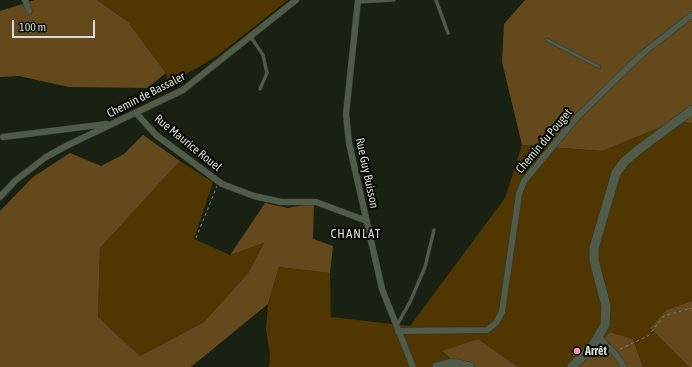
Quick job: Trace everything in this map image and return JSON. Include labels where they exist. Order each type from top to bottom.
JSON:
[{"type":"main road","points":[[572,367],[599,337],[605,325],[606,312],[594,260],[594,248],[616,173],[625,161],[638,150],[692,110]]},
{"type":"main road","points":[[437,367],[452,363],[470,367]]},
{"type":"street","points":[[25,0],[30,11]]},
{"type":"street","name":"Chemin de Bassaler","points":[[0,197],[15,181],[46,157],[183,90],[296,0]]},
{"type":"street","name":"Rue Guy Buisson","points":[[358,1],[346,114],[348,143],[382,289],[413,367]]},
{"type":"street","name":"Chemin du Pouget","points":[[397,329],[487,330],[496,323],[502,312],[519,194],[524,182],[578,116],[642,54],[692,15]]},
{"type":"street","name":"Rue Maurice Rouel","points":[[136,113],[156,135],[218,182],[254,196],[281,202],[316,202],[367,221]]},
{"type":"street","points":[[2,137],[115,123]]},
{"type":"street","points":[[599,337],[615,353],[624,367]]},
{"type":"lane","points":[[358,1],[394,0]]},
{"type":"lane","points":[[436,0],[448,33]]},
{"type":"lane","points":[[251,36],[263,55],[267,73],[260,89]]},
{"type":"lane","points":[[547,40],[599,67]]},
{"type":"lane","points":[[397,329],[425,267],[434,230]]},
{"type":"path","points":[[196,238],[218,182]]},
{"type":"path","points":[[615,353],[622,348],[648,336],[664,316],[692,308]]},
{"type":"shaded area","points":[[35,0],[97,0],[128,22],[166,73],[147,88],[69,87],[19,76],[0,77],[0,11]]},
{"type":"shaded area","points":[[97,0],[288,0],[217,56],[168,85],[166,73],[128,22]]},
{"type":"shaded area","points":[[525,0],[692,0],[692,123],[676,121],[602,151],[522,145],[502,62],[504,24]]},
{"type":"shaded area","points":[[676,121],[692,123],[692,301],[666,310],[650,328],[689,367],[643,367],[633,339],[610,332],[579,367],[518,367],[478,339],[442,352],[459,367],[269,367],[270,354],[266,329],[268,304],[279,267],[330,273],[331,317],[410,326],[505,198],[522,145],[602,151]]},
{"type":"shaded area","points":[[143,135],[180,161],[100,248],[98,317],[140,356],[204,322],[248,273],[264,243],[230,255],[265,203],[288,208],[314,203],[313,239],[333,246],[330,273],[279,267],[268,304],[191,367],[0,367],[0,211],[33,177],[70,153],[101,166],[124,154]]},
{"type":"shaded area","points":[[180,161],[213,182],[194,239],[230,255],[264,243],[248,273],[204,322],[140,356],[98,317],[100,248]]},
{"type":"shaded area","points":[[692,301],[692,367],[689,367],[650,328],[666,310]]},
{"type":"shaded area","points":[[610,332],[633,339],[643,367],[579,367]]},
{"type":"shaded area","points":[[478,339],[518,367],[459,367],[442,351]]},
{"type":"place","name":"Arrêt","points":[[577,351]]},
{"type":"district","name":"CHANLAT","points":[[356,234]]}]
